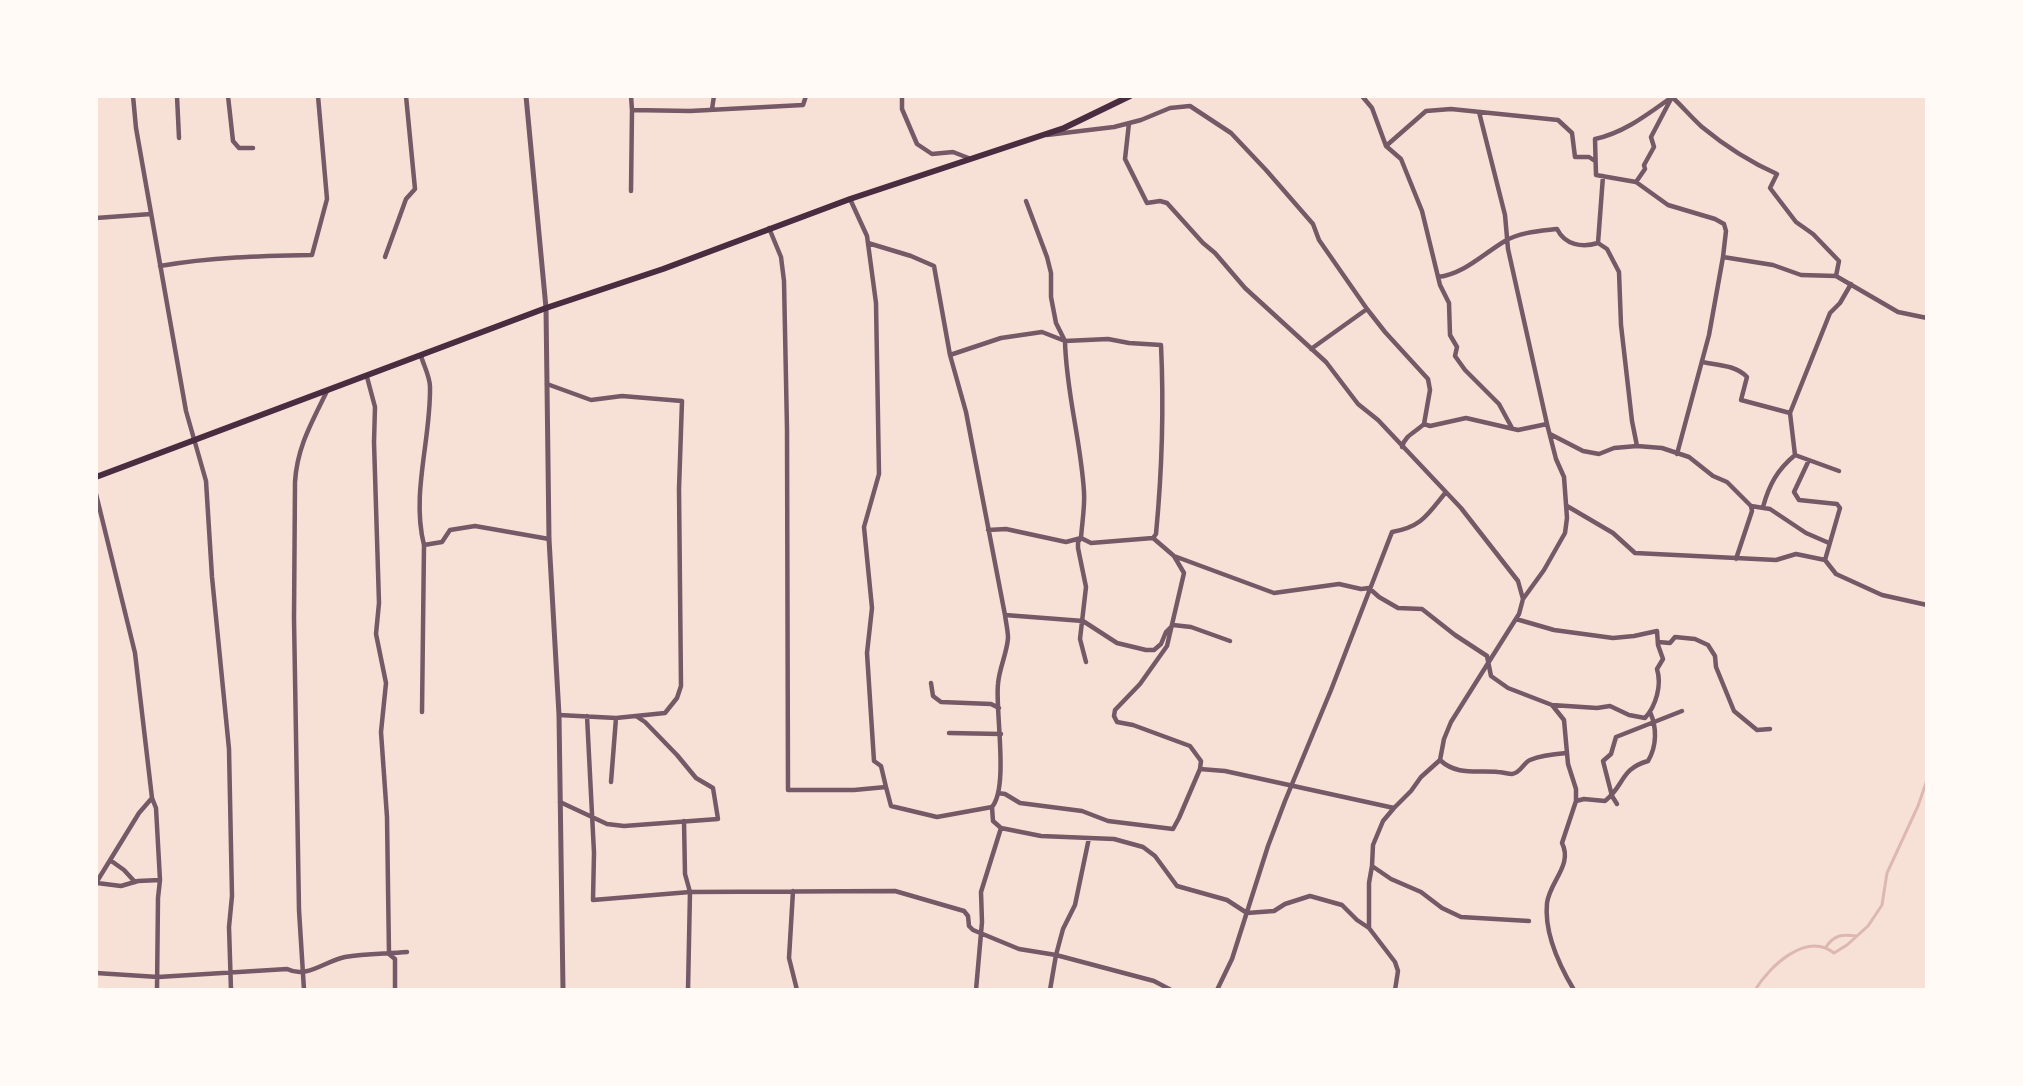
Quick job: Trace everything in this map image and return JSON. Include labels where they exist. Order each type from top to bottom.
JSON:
[{"type":"main road","points":[[96,477],[546,308],[663,269],[850,199],[1064,128],[1130,96]]},
{"type":"street","points":[[133,96],[136,128],[186,411],[206,481],[212,577],[229,748],[232,896],[228,927],[231,990]]},
{"type":"street","points":[[177,96],[178,138]]},
{"type":"street","points":[[228,96],[233,141],[239,148],[253,148]]},
{"type":"street","points":[[160,266],[195,260],[312,255],[327,199],[318,96]]},
{"type":"street","points":[[385,257],[406,199],[415,189],[406,96]]},
{"type":"street","points":[[526,96],[546,308],[549,539],[559,715],[563,990]]},
{"type":"street","points":[[631,191],[632,96]]},
{"type":"street","points":[[712,109],[714,96]]},
{"type":"street","points":[[632,110],[690,111],[803,105],[806,96]]},
{"type":"street","points":[[902,96],[902,109],[917,144],[932,154],[953,152],[971,159]]},
{"type":"street","points":[[1362,96],[1372,108],[1386,146],[1401,159],[1422,211],[1438,277],[1449,303],[1450,335],[1457,347],[1455,356],[1465,370],[1499,404],[1512,428]]},
{"type":"street","points":[[1672,97],[1622,130],[1611,136],[1595,139],[1595,161],[1596,175],[1636,182],[1668,205],[1715,219],[1724,224],[1726,231],[1717,297],[1677,454]]},
{"type":"street","points":[[1636,182],[1646,169],[1644,165],[1654,147],[1651,137],[1672,97]]},
{"type":"street","points":[[1672,97],[1701,126],[1731,149],[1777,174],[1770,188],[1796,222],[1813,234],[1839,261],[1836,276]]},
{"type":"street","points":[[1041,135],[1059,135],[1129,123],[1170,108],[1190,106],[1231,133],[1313,224],[1319,240],[1367,309],[1428,379],[1430,390],[1424,424],[1404,441],[1402,447]]},
{"type":"street","points":[[1386,146],[1426,111],[1451,109],[1558,120],[1572,133],[1575,157],[1589,156],[1595,161]]},
{"type":"street","points":[[1369,928],[1369,883],[1373,845],[1383,821],[1421,777],[1440,759],[1444,739],[1451,722],[1516,620],[1523,599],[1544,570],[1565,533],[1567,506],[1564,477],[1556,459],[1547,424],[1510,262],[1505,215],[1479,112]]},
{"type":"street","points":[[1129,123],[1125,159],[1147,203],[1160,201],[1167,203],[1245,288],[1326,362],[1358,404],[1461,508],[1518,581],[1523,599]]},
{"type":"street","points":[[1598,243],[1604,176]]},
{"type":"street","points":[[850,199],[867,236],[876,303],[879,474],[864,527],[872,608],[867,653],[874,761],[881,766],[891,806],[937,817],[992,807]]},
{"type":"street","points":[[1026,201],[1047,257],[1051,273],[1051,297],[1056,323],[1065,341],[1065,362],[1084,493],[1081,538],[1078,542],[1078,549],[1086,587],[1080,639],[1086,662]]},
{"type":"street","points":[[96,218],[151,214]]},
{"type":"street","points":[[769,228],[781,257],[784,281],[787,429],[788,790],[854,790],[886,787]]},
{"type":"street","points":[[1438,277],[1449,276],[1460,270],[1507,239],[1557,229],[1559,235],[1568,242],[1587,246],[1598,243],[1607,249],[1619,272],[1621,325],[1637,446]]},
{"type":"street","points":[[868,243],[911,256],[934,266],[950,355],[966,412],[1008,639],[997,684],[1001,734],[998,793],[992,807],[993,821],[1001,828],[1041,836],[1114,839],[1143,847],[1155,856],[1177,886],[1227,900],[1247,913],[1274,911],[1285,903],[1310,896],[1342,904],[1357,920],[1369,928],[1395,962],[1398,971],[1395,990]]},
{"type":"street","points":[[1724,257],[1773,265],[1801,275],[1836,276],[1898,312],[1927,318]]},
{"type":"street","points":[[1795,455],[1790,413],[1830,313],[1840,303],[1851,284]]},
{"type":"street","points":[[1311,350],[1367,309]]},
{"type":"street","points":[[950,355],[1001,338],[1042,332],[1065,341],[1108,339],[1161,345],[1164,406],[1161,481],[1156,534],[1153,538]]},
{"type":"street","points":[[421,356],[431,385],[421,489],[420,530],[424,545],[422,712]]},
{"type":"street","points":[[1702,362],[1727,366],[1744,374],[1747,377],[1741,400],[1790,413]]},
{"type":"street","points":[[366,376],[375,407],[379,603],[376,634],[386,683],[381,732],[387,817],[389,954],[395,959],[395,990]]},
{"type":"street","points":[[547,384],[591,400],[622,396],[682,401],[679,489],[681,686],[677,698],[665,713],[616,718],[559,715]]},
{"type":"street","points":[[304,990],[298,910],[294,619],[295,482],[296,462],[327,391]]},
{"type":"street","points":[[1424,424],[1430,426],[1466,418],[1518,430],[1547,424]]},
{"type":"street","points":[[1550,434],[1583,451],[1599,453],[1614,448],[1637,446],[1662,448],[1689,457],[1707,472],[1727,482],[1751,506],[1752,511],[1736,559]]},
{"type":"street","points":[[1795,455],[1839,471]]},
{"type":"street","points":[[1763,507],[1768,487],[1782,466],[1795,455]]},
{"type":"street","points":[[1809,460],[1794,492],[1799,501],[1837,504],[1840,508],[1825,560]]},
{"type":"street","points":[[1217,990],[1232,959],[1268,846],[1290,787],[1331,690],[1392,532],[1404,530],[1421,522],[1446,492]]},
{"type":"street","points":[[96,494],[135,653],[152,798],[156,808],[160,880],[157,990]]},
{"type":"street","points":[[1567,506],[1613,533],[1635,554],[1776,560],[1796,554],[1825,560],[1836,574],[1882,595],[1927,605]]},
{"type":"street","points":[[1751,506],[1763,507],[1781,515],[1806,533],[1829,543]]},
{"type":"street","points":[[424,545],[442,542],[450,530],[475,526],[549,539]]},
{"type":"street","points":[[988,530],[1006,529],[1066,542],[1081,538],[1091,543],[1153,538],[1174,556],[1184,573],[1167,646],[1140,684],[1115,710],[1114,716],[1117,722],[1122,724],[1133,725],[1190,746],[1201,761],[1200,769],[1173,828],[1108,821],[1082,811],[1020,803],[1005,794],[998,793]]},
{"type":"street","points":[[1174,556],[1274,593],[1339,584],[1361,589],[1369,588],[1398,608],[1422,609],[1487,656],[1491,676],[1508,688],[1552,705],[1596,708],[1610,706],[1645,718],[1650,712],[1659,683],[1657,669],[1663,659],[1657,631],[1613,638],[1554,630],[1516,620]]},
{"type":"street","points":[[1005,615],[1083,621],[1117,643],[1146,650],[1154,650],[1161,645],[1166,632],[1173,625]]},
{"type":"street","points":[[1173,625],[1191,627],[1230,641]]},
{"type":"street","points":[[1658,642],[1670,643],[1675,637],[1708,645],[1715,656],[1716,667],[1734,711],[1757,730],[1770,729]]},
{"type":"street","points":[[931,683],[933,696],[940,702],[991,704],[999,708]]},
{"type":"street","points":[[1552,705],[1564,720],[1567,753],[1576,789],[1576,801],[1562,843],[1565,849],[1563,869],[1552,887],[1547,903],[1550,933],[1558,960],[1574,990]]},
{"type":"street","points":[[1617,804],[1612,796],[1603,761],[1611,754],[1616,737],[1682,711]]},
{"type":"street","points":[[1576,801],[1605,801],[1612,796],[1624,775],[1635,765],[1648,761],[1653,752],[1655,723],[1650,712]]},
{"type":"street","points":[[586,716],[594,853],[593,900],[690,892],[895,891],[964,911],[968,916],[969,926],[981,934],[1019,949],[1056,955],[1154,981],[1171,990]]},
{"type":"street","points":[[560,802],[607,824],[624,826],[718,819],[713,788],[696,778],[645,722],[636,716]]},
{"type":"street","points":[[611,782],[616,718]]},
{"type":"street","points":[[949,733],[1001,734]]},
{"type":"street","points":[[1440,759],[1454,769],[1467,772],[1513,774],[1528,761],[1546,755],[1567,753]]},
{"type":"street","points":[[1200,769],[1225,771],[1394,808]]},
{"type":"street","points":[[152,798],[139,813],[96,883],[121,886],[135,882],[160,880]]},
{"type":"street","points":[[684,821],[686,874],[690,892],[687,950],[688,990]]},
{"type":"street","points":[[976,990],[981,934],[981,892],[1001,828]]},
{"type":"street","points":[[1050,990],[1063,929],[1075,905],[1089,838]]},
{"type":"street","points":[[110,860],[135,882]]},
{"type":"street","points":[[1372,866],[1390,879],[1421,892],[1442,908],[1461,917],[1529,921]]},
{"type":"street","points":[[793,891],[789,958],[797,990]]},
{"type":"street","points":[[96,974],[158,977],[287,969],[292,972],[304,972],[345,957],[407,952]]},
{"type":"waterway","points":[[1755,990],[1769,971],[1789,955],[1812,946],[1823,947],[1834,953],[1847,945],[1868,926],[1882,905],[1887,873],[1918,806],[1927,780]]},
{"type":"waterway","points":[[1826,947],[1839,936],[1856,936]]}]
